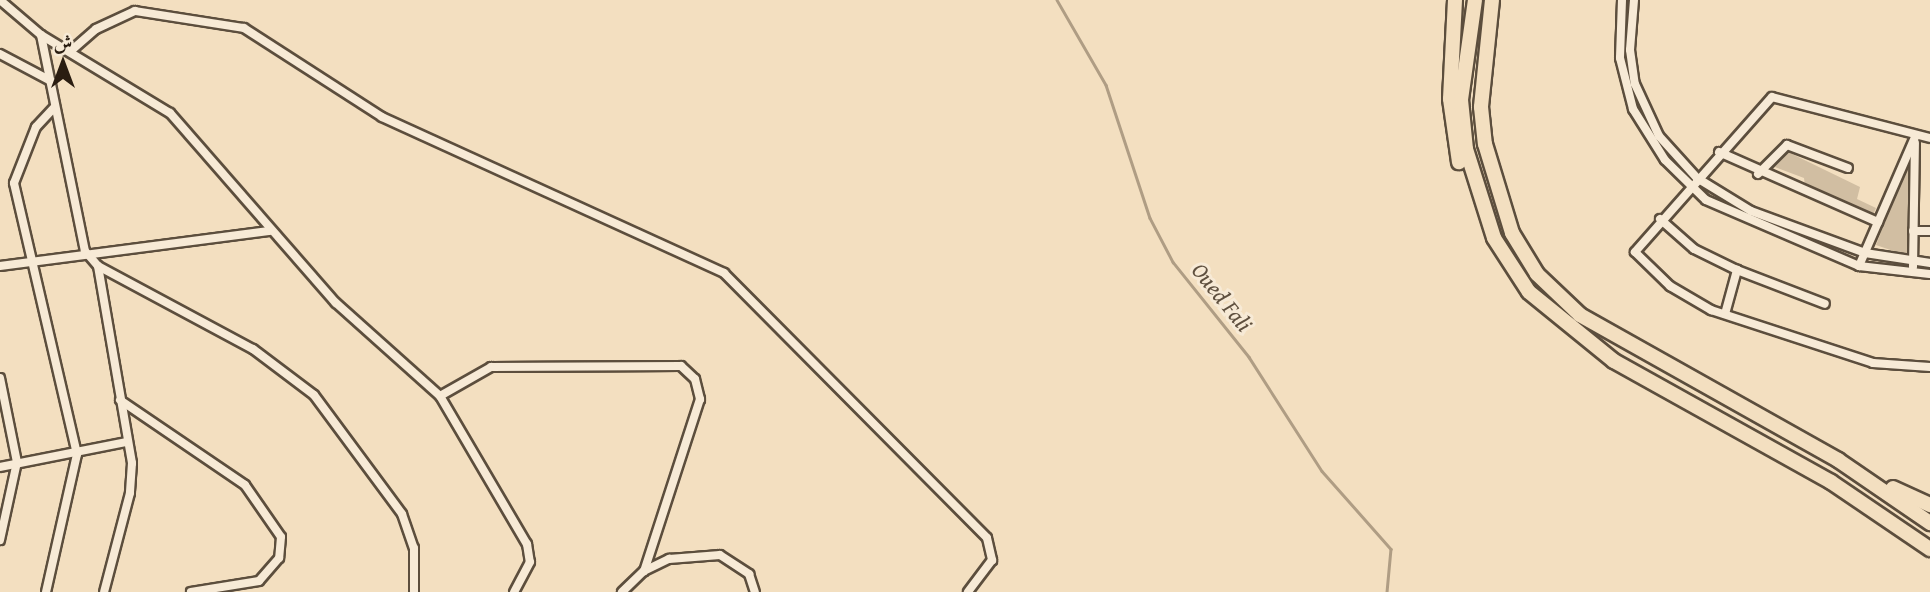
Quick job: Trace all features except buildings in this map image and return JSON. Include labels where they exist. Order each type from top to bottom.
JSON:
[{"type":"highway","points":[[1455,0],[1453,133],[1470,197],[1529,292],[1596,349],[1831,482],[1930,550]]},
{"type":"highway","points":[[1486,2],[1461,100],[1466,149],[1490,228]]},
{"type":"highway","points":[[1486,2],[1485,144],[1512,233],[1537,274],[1580,315],[1838,460],[1930,505]]},
{"type":"highway","points":[[1838,460],[1930,523]]},
{"type":"street","points":[[0,0],[41,34],[73,49],[170,113],[271,231],[366,332],[440,396],[527,544],[530,562],[514,592]]},
{"type":"street","points":[[1622,0],[1620,58],[1633,109],[1654,145],[1690,186],[1725,212],[1859,266],[1930,274]]},
{"type":"street","points":[[1634,0],[1630,50],[1639,94],[1659,135],[1697,178],[1751,211],[1865,253],[1930,263]]},
{"type":"street","points":[[73,49],[96,29],[135,11],[244,28],[382,117],[724,273],[987,538],[992,560],[968,592]]},
{"type":"street","points":[[41,34],[85,251],[98,266],[253,349],[314,395],[402,514],[414,548],[414,592]]},
{"type":"street","points":[[0,54],[51,81]]},
{"type":"street","points":[[1930,138],[1777,96],[1765,101],[1634,252],[1670,286],[1725,314],[1873,363],[1930,368]]},
{"type":"street","points":[[46,592],[77,454],[32,261],[14,169],[36,127],[54,108]]},
{"type":"street","points":[[1859,266],[1916,136]]},
{"type":"street","points":[[1913,274],[1916,136]]},
{"type":"street","points":[[1758,173],[1787,145],[1848,168]]},
{"type":"street","points":[[1719,152],[1758,173],[1878,222]]},
{"type":"street","points":[[1660,219],[1694,249],[1737,271],[1825,304]]},
{"type":"street","points":[[1913,231],[1930,230]]},
{"type":"street","points":[[0,266],[85,251],[271,231]]},
{"type":"street","points":[[98,266],[132,480],[104,592]]},
{"type":"street","points":[[1725,314],[1737,271]]},
{"type":"street","points":[[440,396],[491,367],[681,366],[695,379],[700,399],[644,570]]},
{"type":"street","points":[[0,378],[17,462],[0,540]]},
{"type":"street","points":[[120,400],[245,485],[281,537],[279,558],[258,581],[191,592]]},
{"type":"street","points":[[0,467],[17,462],[77,454],[126,442]]},
{"type":"street","points":[[622,592],[644,570],[669,559],[720,555],[749,574],[755,592]]},
{"type":"shaded area","points":[[1788,152],[1860,187],[1857,199],[1876,208],[1873,215],[1805,186],[1804,178],[1775,167],[1771,172],[1771,168]]},
{"type":"shaded area","points":[[1908,163],[1908,254],[1902,254],[1876,245]]},
{"type":"waterway","name":"Oued Fali","points":[[1057,0],[1106,85],[1150,218],[1173,262],[1249,357],[1322,471],[1391,549],[1387,592]]}]
